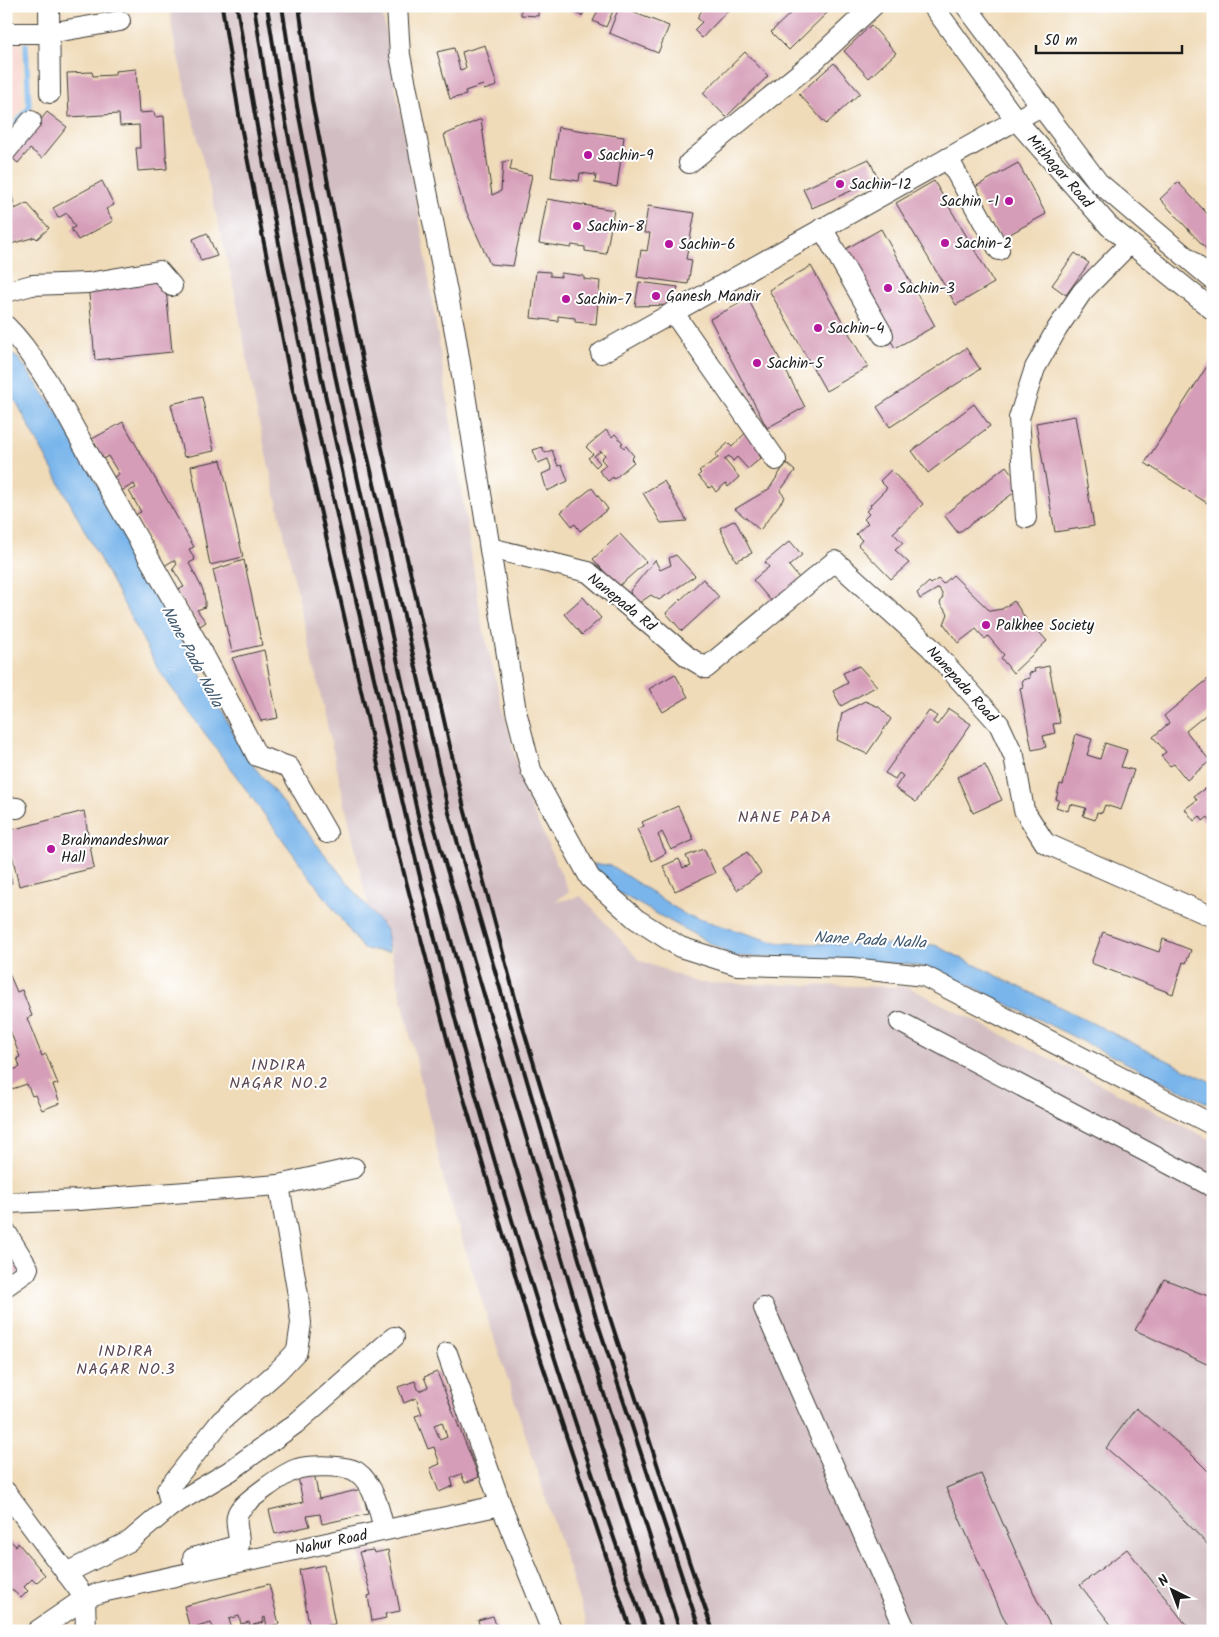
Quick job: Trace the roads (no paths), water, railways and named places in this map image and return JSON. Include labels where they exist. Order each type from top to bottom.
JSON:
[{"type":"street","points":[[49,6],[50,93]]},
{"type":"street","points":[[397,6],[400,55],[455,332],[516,711],[531,770],[590,878],[636,919],[680,947],[737,965],[852,968],[924,976],[1213,1125]]},
{"type":"street","points":[[689,163],[812,63],[873,6]]},
{"type":"street","name":"Mithagar Road","points":[[933,6],[1016,120],[1108,226],[1213,310]]},
{"type":"street","name":"Mithagar Road","points":[[966,6],[1098,182],[1213,280]]},
{"type":"street","points":[[6,33],[49,32],[120,21]]},
{"type":"street","points":[[601,353],[1041,106]]},
{"type":"street","points":[[6,151],[31,121]]},
{"type":"street","points":[[948,158],[999,250]]},
{"type":"street","points":[[822,228],[883,335]]},
{"type":"street","points":[[1026,518],[1019,418],[1035,368],[1056,329],[1082,292],[1130,243]]},
{"type":"street","points":[[6,292],[32,285],[88,283],[159,271],[172,286]]},
{"type":"street","points":[[673,312],[776,460]]},
{"type":"street","points":[[6,326],[22,341],[63,410],[213,668],[257,756],[290,767],[327,833]]},
{"type":"street","name":"Nanepada Rd","points":[[490,548],[588,572],[688,656]]},
{"type":"street","name":"Nanepada Road","points":[[688,656],[706,668],[835,561],[930,647],[999,724],[1014,756],[1024,810],[1045,843],[1213,917]]},
{"type":"street","points":[[900,1022],[1213,1187]]},
{"type":"street","points":[[6,1203],[80,1200],[279,1185],[354,1168]]},
{"type":"street","points":[[171,1506],[167,1490],[221,1421],[278,1372],[297,1351],[301,1324],[298,1295],[279,1185]]},
{"type":"street","points":[[6,1232],[28,1268],[26,1272],[6,1286]]},
{"type":"street","points":[[764,1308],[906,1631]]},
{"type":"street","points":[[66,1573],[130,1541],[171,1506],[230,1471],[296,1424],[394,1337]]},
{"type":"street","points":[[447,1352],[501,1505],[552,1631]]},
{"type":"street","points":[[193,1558],[215,1560],[239,1545],[236,1518],[243,1506],[292,1471],[314,1467],[350,1468],[362,1476],[377,1503],[384,1530]]},
{"type":"street","points":[[6,1492],[84,1598],[86,1631]]},
{"type":"street","name":"Nahur Road","points":[[37,1631],[84,1598],[215,1560],[384,1530],[501,1505]]},
{"type":"water","points":[[6,350],[19,359],[59,415],[247,758],[386,930],[389,952],[363,949],[160,672],[17,403],[6,390]]},
{"type":"water","points":[[593,864],[610,865],[686,915],[777,943],[935,945],[1213,1083],[1213,1106],[941,971],[909,964],[733,956],[603,884]]},
{"type":"waterway","points":[[16,124],[29,107],[26,45]]},
{"type":"railway","points":[[222,6],[240,121],[292,386],[392,827],[451,1054],[532,1333],[631,1631]]},
{"type":"railway","points":[[237,6],[263,162],[310,394],[437,946],[484,1125],[527,1271],[573,1415],[646,1631]]},
{"type":"railway","points":[[254,6],[270,108],[322,380],[419,820],[480,1049],[564,1326],[637,1556],[663,1631]]},
{"type":"railway","points":[[267,6],[283,108],[335,375],[432,819],[580,1319],[680,1631]]},
{"type":"railway","points":[[282,6],[297,106],[349,374],[449,813],[597,1321],[700,1631]]},
{"type":"railway","points":[[299,6],[312,101],[364,369],[464,808],[524,1031],[610,1318],[713,1631]]},
{"type":"place","name":"Sachin-9","points":[[588,155]]},
{"type":"place","name":"Sachin-12","points":[[840,184]]},
{"type":"place","name":"Sachin -1","points":[[1009,201]]},
{"type":"place","name":"Sachin-8","points":[[577,226]]},
{"type":"place","name":"Sachin-2","points":[[945,243]]},
{"type":"place","name":"Sachin-6","points":[[669,244]]},
{"type":"place","name":"Sachin-3","points":[[888,288]]},
{"type":"place","name":"Ganesh Mandir","points":[[656,296]]},
{"type":"place","name":"Sachin-7","points":[[566,299]]},
{"type":"place","name":"Sachin-4","points":[[818,328]]},
{"type":"place","name":"Sachin-5","points":[[757,363]]},
{"type":"place","name":"Palkhee Society","points":[[986,625]]},
{"type":"place","name":"Brahmandeshwar Hall","points":[[51,849]]},
{"type":"district","name":"NANE PADA","points":[[785,816]]},
{"type":"district","name":"INDIRA NAGAR NO.2","points":[[279,1073]]},
{"type":"district","name":"INDIRA NAGAR NO.3","points":[[126,1359]]},
{"type":"water label","name":"Nane Pada Nalla","points":[[193,656]]},
{"type":"water label","name":"Nane Pada Nalla","points":[[870,939]]}]
